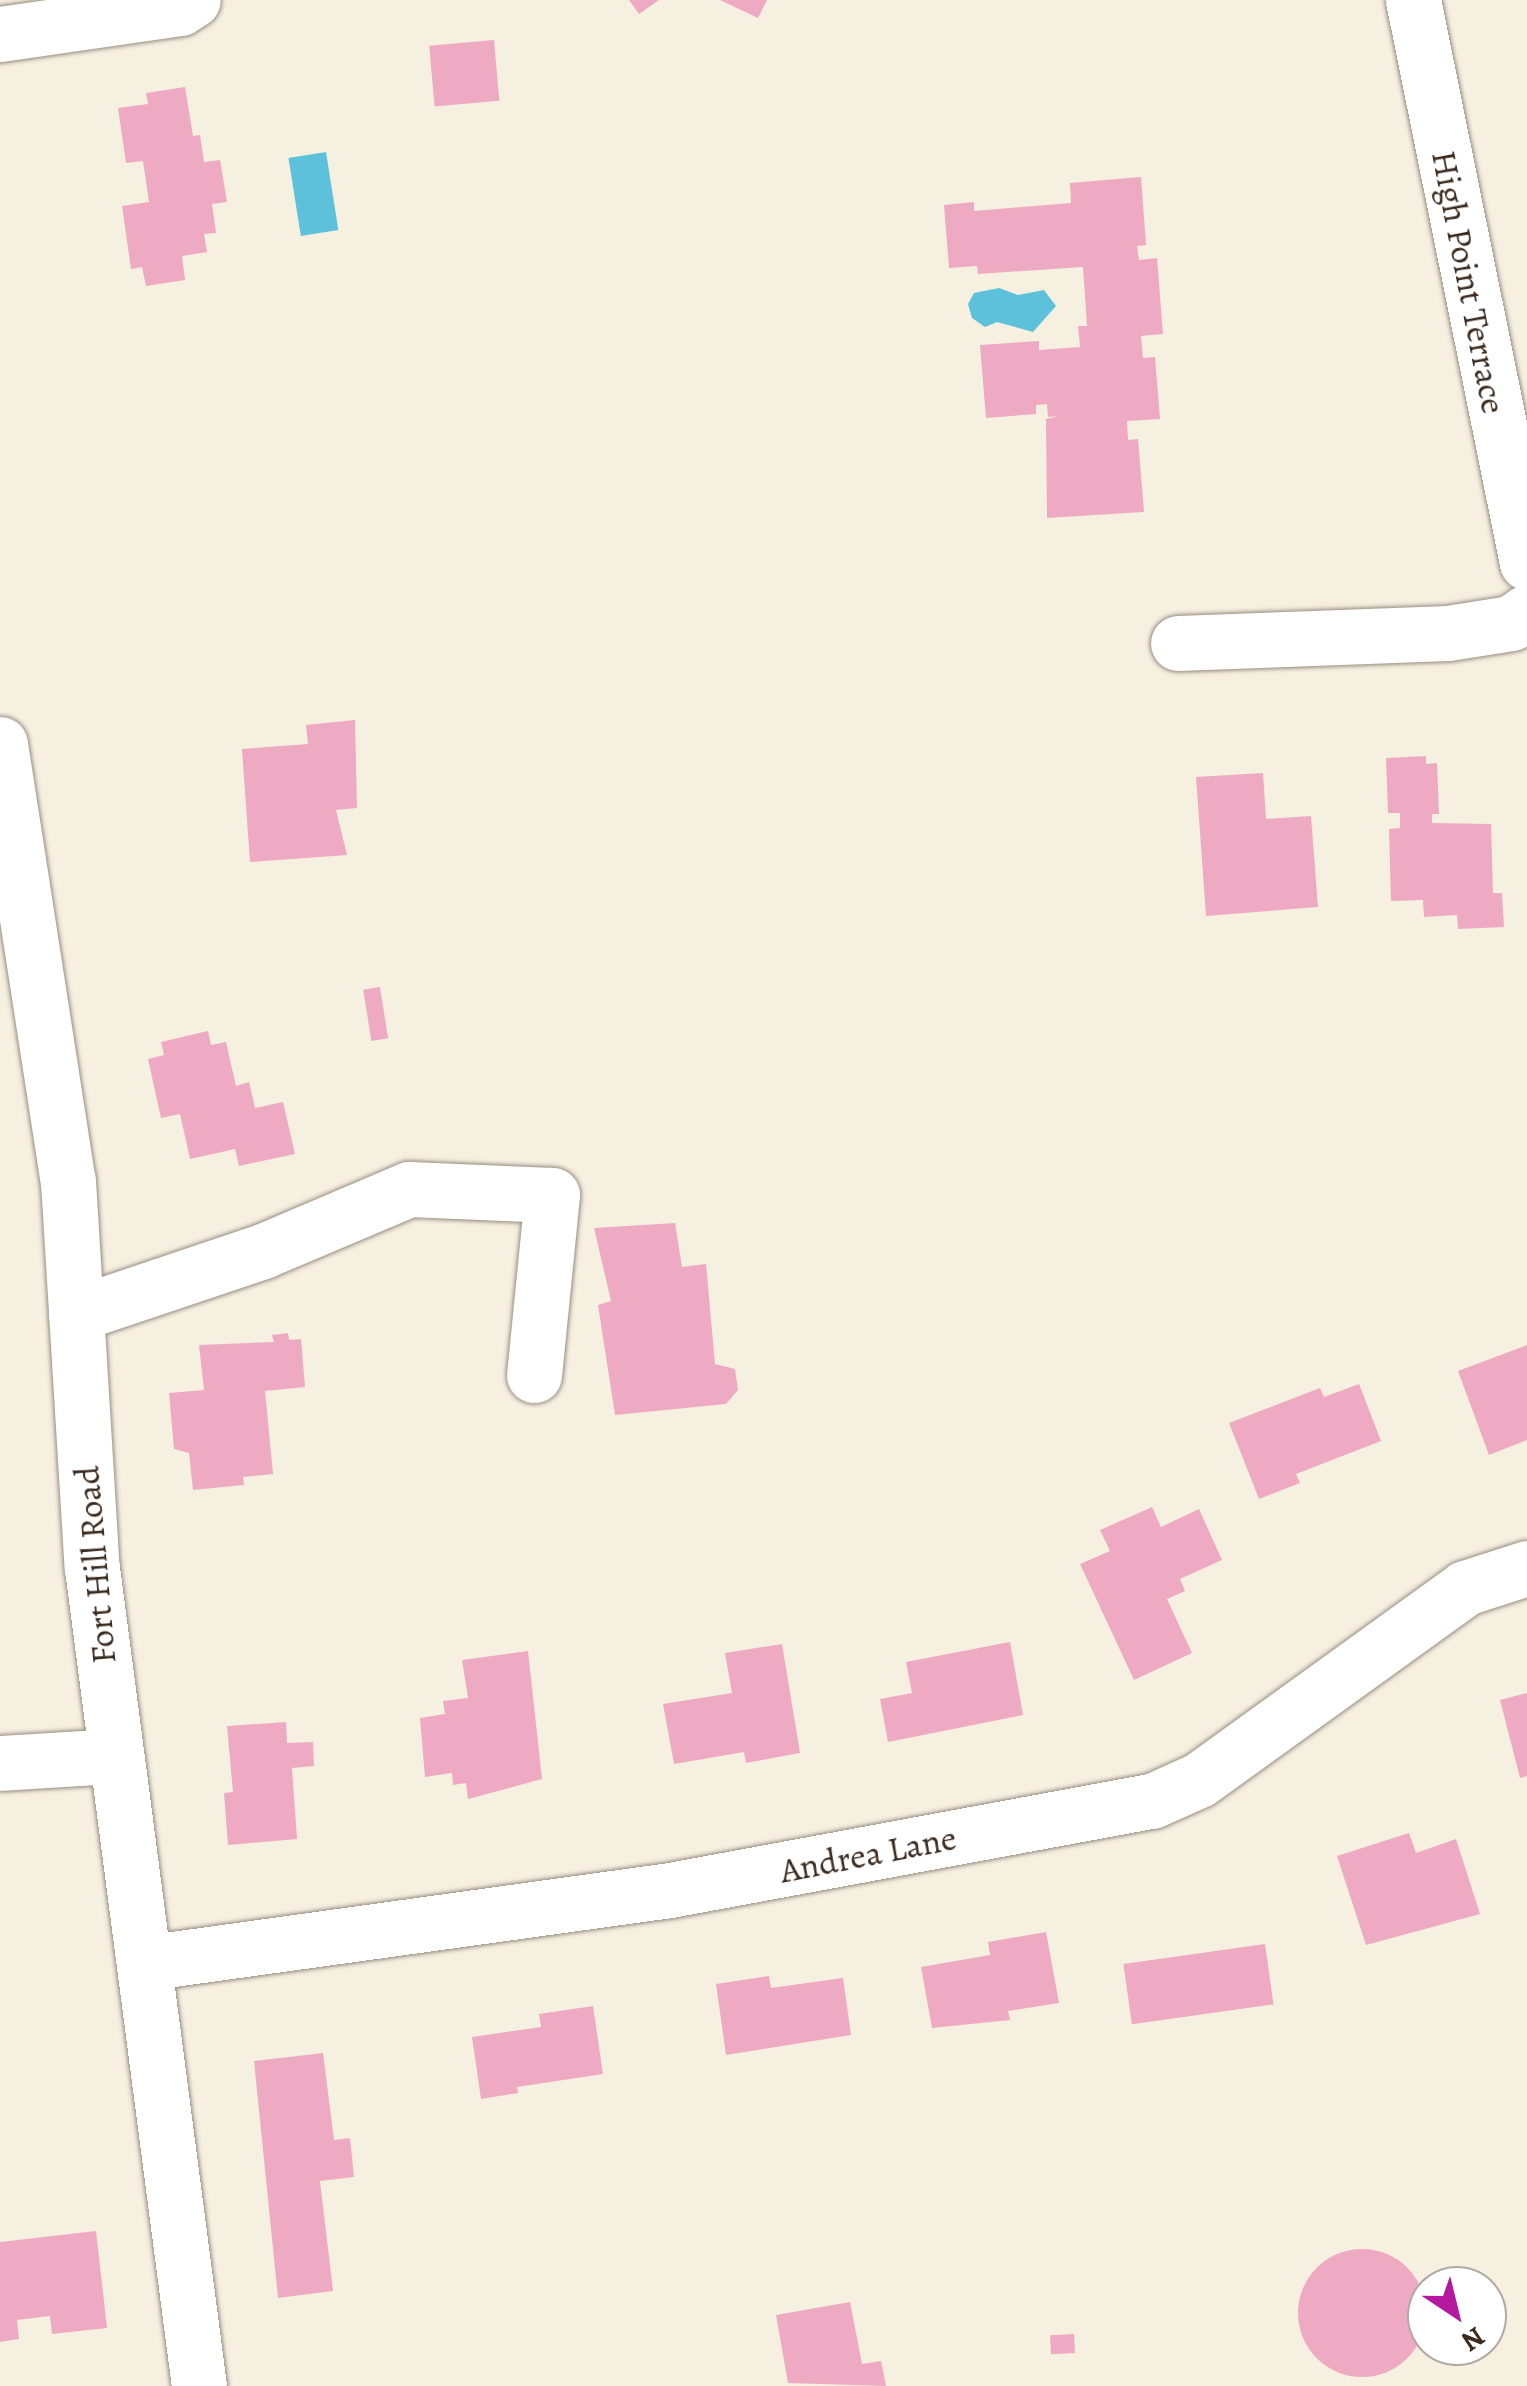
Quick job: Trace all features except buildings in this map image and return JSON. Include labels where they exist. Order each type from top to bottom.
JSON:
[{"type":"street","points":[[0,34],[180,8],[193,0]]},
{"type":"street","name":"High Point Terrace","points":[[1413,0],[1527,563]]},
{"type":"street","points":[[1178,643],[1448,634],[1511,623],[1527,612]]},
{"type":"street","name":"Fort Hill Road","points":[[0,744],[9,836],[68,1180],[113,1756],[199,2386]]},
{"type":"street","points":[[76,1314],[263,1251],[409,1189],[552,1194],[534,1375]]},
{"type":"street","name":"Andrea Lane","points":[[144,1963],[670,1890],[1152,1801],[1198,1780],[1465,1588],[1527,1568]]},
{"type":"street","points":[[0,1763],[113,1756]]},
{"type":"water","points":[[326,152],[338,230],[301,236],[288,158]]},
{"type":"water","points":[[999,288],[1018,295],[1044,290],[1056,306],[1033,332],[997,322],[985,327],[972,318],[968,304],[974,293]]}]
